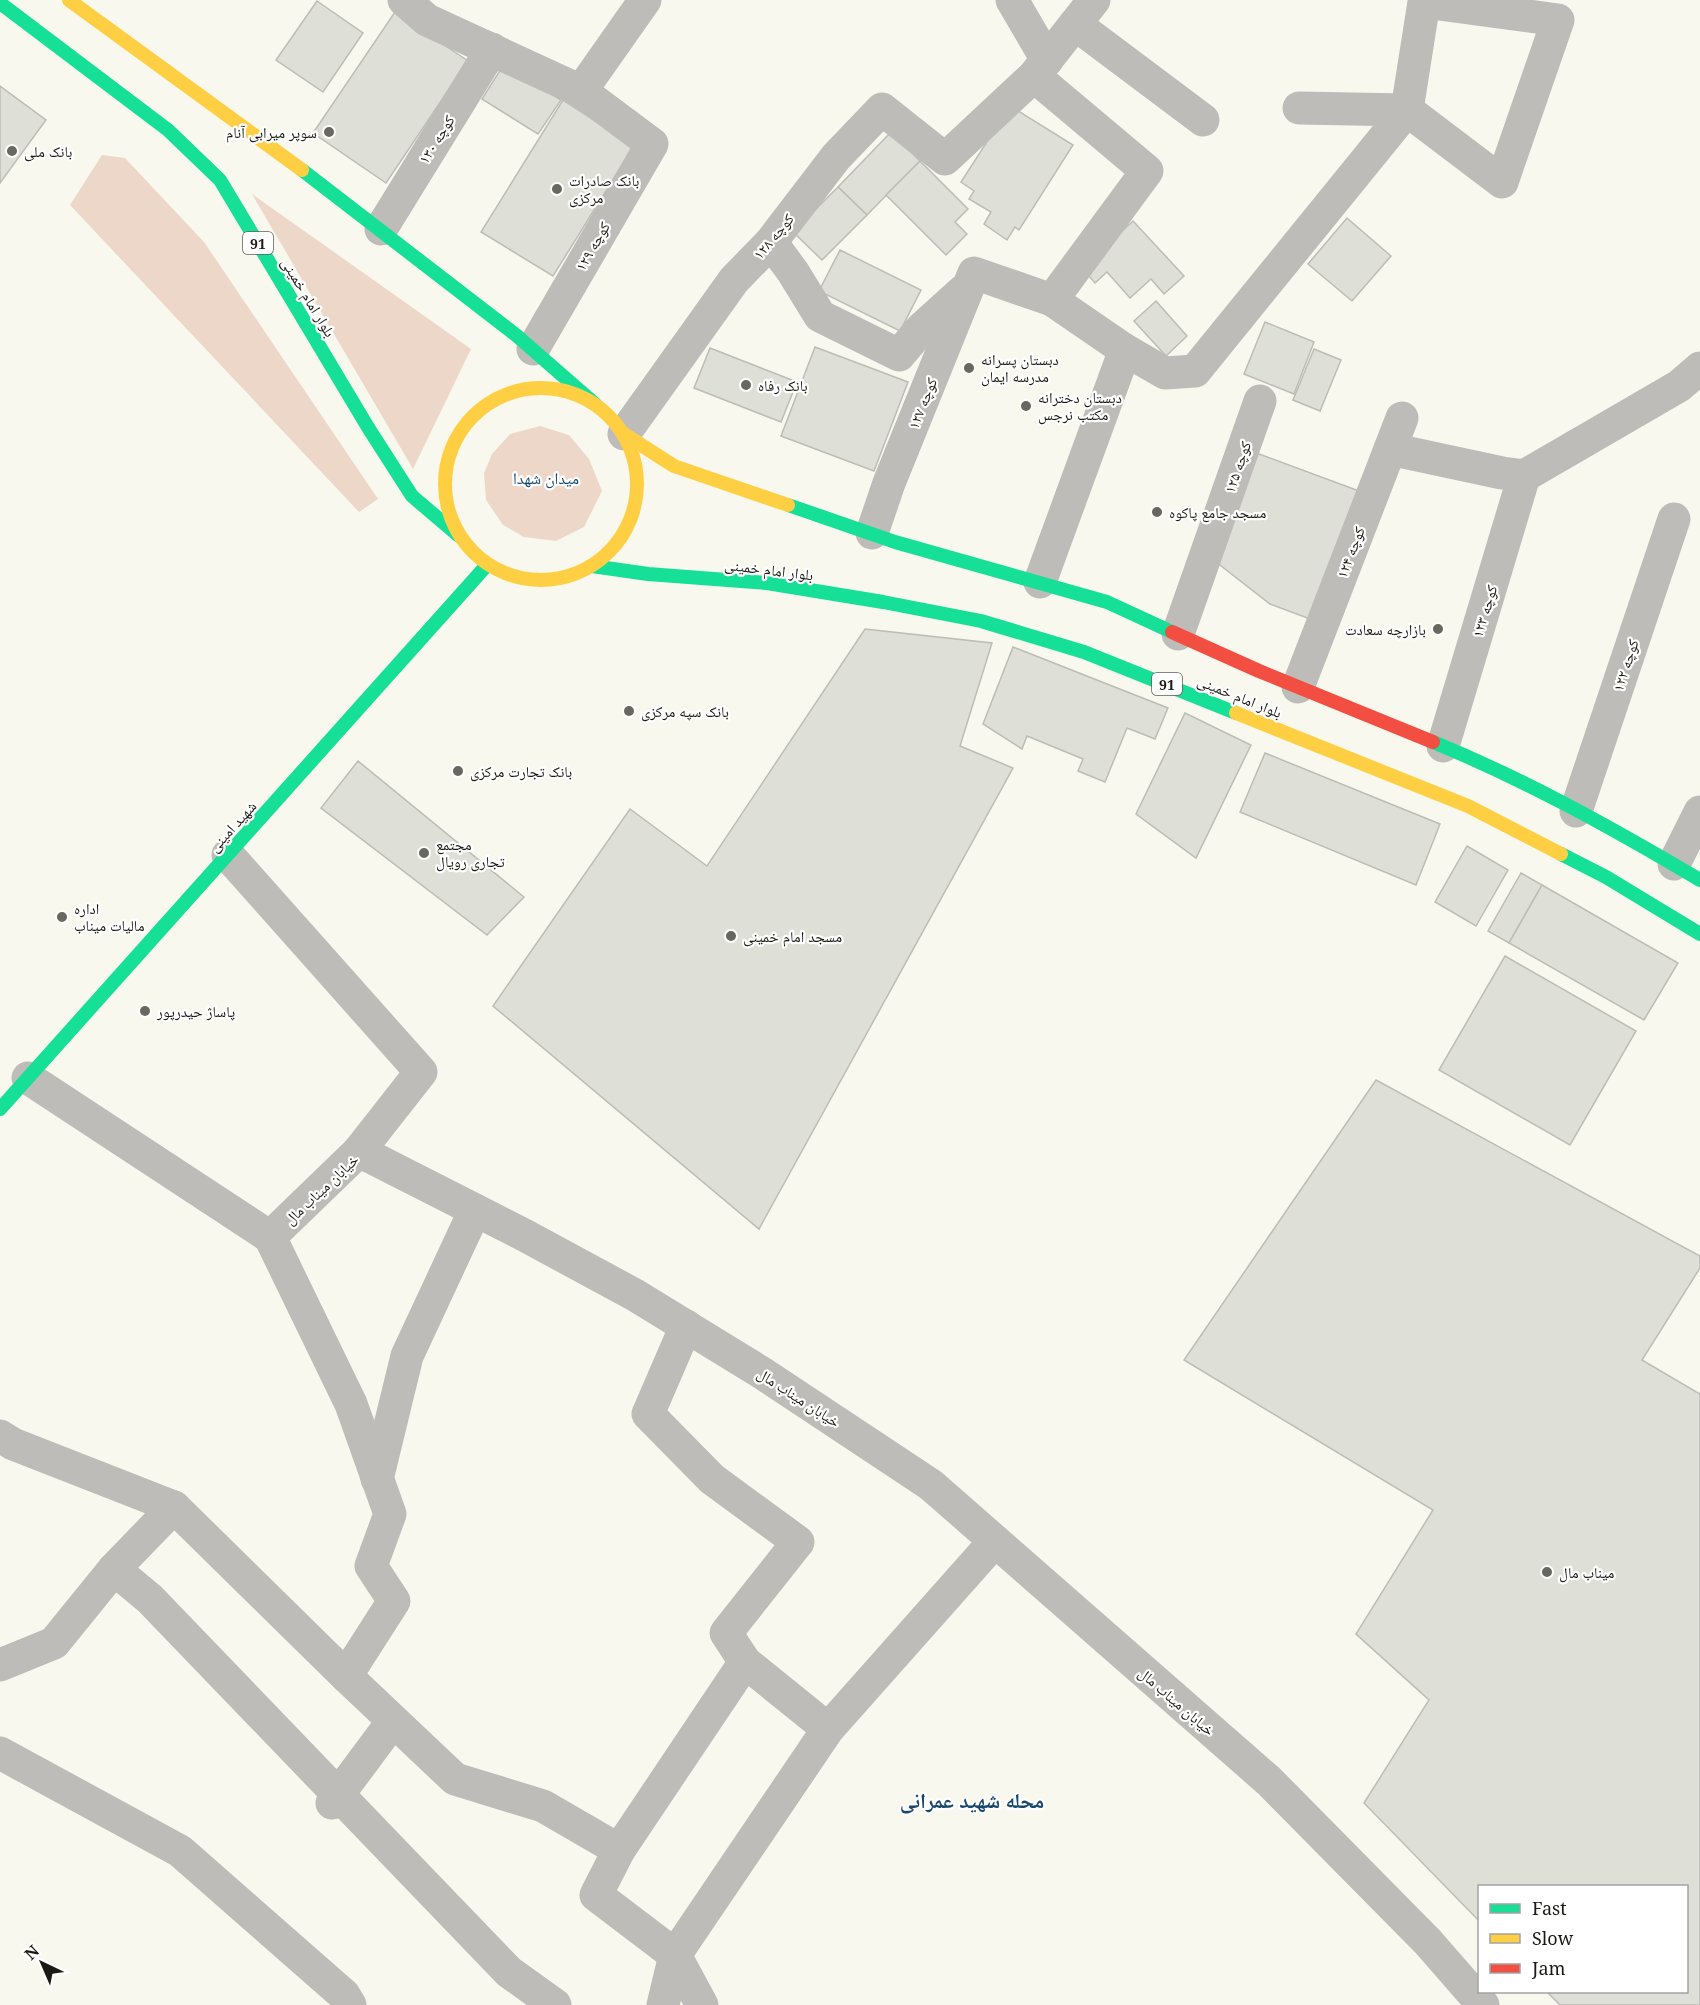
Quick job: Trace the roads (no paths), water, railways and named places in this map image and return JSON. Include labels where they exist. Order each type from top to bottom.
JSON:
[{"type":"main road","name":"91","points":[[69,0],[281,153],[381,229],[533,349],[611,417],[624,434],[635,462],[637,492],[630,520],[615,546],[592,566],[567,577],[540,581],[512,577],[488,566],[471,552],[459,536],[446,505],[444,472],[454,441],[473,415],[500,396],[533,387],[565,390],[595,404]]},
{"type":"main road","name":"بلوار امام خمینی","points":[[0,3],[168,130],[220,180],[369,429],[412,496],[459,536]]},
{"type":"main road","name":"بلوار امام خمینی","points":[[624,434],[674,466],[895,542],[1107,603],[1298,687],[1482,762],[1687,872]]},
{"type":"main road","name":"شهید امینی","points":[[0,1109],[488,566]]},
{"type":"main road","name":"بلوار امام خمینی","points":[[592,566],[648,574],[766,583],[883,602],[981,621],[1084,652],[1468,806],[1606,878],[1700,934]]},
{"type":"street","points":[[404,0],[427,20],[581,91],[645,0]]},
{"type":"street","points":[[1012,0],[1041,68],[1147,171],[1052,300]]},
{"type":"street","points":[[771,242],[820,316],[899,355],[921,329],[972,279],[1052,300],[1125,350],[1165,373],[1195,370],[1407,110],[1424,1],[1558,20],[1502,182],[1407,110],[1299,108]]},
{"type":"street","points":[[1041,68],[1085,12],[1203,120]]},
{"type":"street","name":"کوچه ۱۳۰","points":[[381,229],[492,49]]},
{"type":"street","name":"کوچه ۱۲۸","points":[[624,434],[734,280],[771,242],[836,157],[882,109],[945,159],[1041,68]]},
{"type":"street","name":"کوچه ۱۲۹","points":[[533,349],[652,144],[581,91]]},
{"type":"street","name":"کوچه ۱۲۷","points":[[872,533],[889,483],[972,279]]},
{"type":"street","points":[[1040,582],[1125,350]]},
{"type":"street","points":[[1390,449],[1524,476],[1679,386],[1700,368]]},
{"type":"street","name":"کوچه ۱۲۵","points":[[1178,634],[1260,401]]},
{"type":"street","name":"کوچه ۱۲۴","points":[[1298,687],[1402,418]]},
{"type":"street","name":"کوچه ۱۲۳","points":[[1443,746],[1524,476]]},
{"type":"street","name":"کوچه ۱۲۲","points":[[1576,811],[1674,519]]},
{"type":"street","points":[[1687,872],[1700,812]]},
{"type":"street","points":[[228,855],[421,1072],[359,1151]]},
{"type":"street","name":"خیابان میناب مال","points":[[28,1078],[270,1237],[359,1151],[635,1295],[762,1373],[932,1485],[994,1542],[1269,1781],[1428,1942],[1483,2005]]},
{"type":"street","points":[[377,1479],[407,1356],[475,1210]]},
{"type":"street","points":[[270,1237],[351,1404],[390,1514],[370,1566],[394,1601],[346,1676]]},
{"type":"street","points":[[686,1326],[648,1414],[712,1479],[798,1542],[726,1633],[745,1662],[828,1729]]},
{"type":"street","points":[[0,1436],[13,1444],[174,1507],[346,1676],[455,1779],[543,1806],[619,1850]]},
{"type":"street","points":[[0,1665],[54,1643],[114,1569],[174,1507]]},
{"type":"street","points":[[663,2005],[675,1955],[828,1729],[994,1542]]},
{"type":"street","points":[[114,1569],[150,1599],[335,1799],[509,1972],[555,2005]]},
{"type":"street","points":[[702,2005],[675,1955],[596,1895],[619,1850],[745,1662]]},
{"type":"street","points":[[335,1799],[393,1720]]},
{"type":"street","points":[[0,1753],[180,1851],[345,1995],[350,2005]]},
{"type":"place","name":"سوپر میرابی آنام","points":[[329,132]]},
{"type":"place","name":"بانک ملی","points":[[12,151]]},
{"type":"place","name":"بانک صادرات مرکزی","points":[[557,189]]},
{"type":"place","name":"دبستان پسرانه مدرسه ایمان","points":[[969,368]]},
{"type":"place","name":"بانک رفاه","points":[[746,385]]},
{"type":"place","name":"دبستان دخترانه مکتب نرجس","points":[[1026,406]]},
{"type":"place","name":"مسجد جامع پاکوه","points":[[1157,512]]},
{"type":"place","name":"بازارچه سعادت","points":[[1438,629]]},
{"type":"place","name":"بانک سپه مرکزی","points":[[629,711]]},
{"type":"place","name":"بانک تجارت مرکزی","points":[[458,771]]},
{"type":"place","name":"مجتمع تجاری رویال","points":[[424,853]]},
{"type":"place","name":"اداره مالیات میناب","points":[[62,917]]},
{"type":"place","name":"مسجد امام خمینی","points":[[731,936]]},
{"type":"place","name":"پاساژ حیدرپور","points":[[145,1011]]},
{"type":"place","name":"میناب مال","points":[[1547,1572]]},
{"type":"district","name":"میدان شهدا","points":[[546,478]]},
{"type":"district","name":"محله شهید عمرانی","points":[[972,1800]]}]
